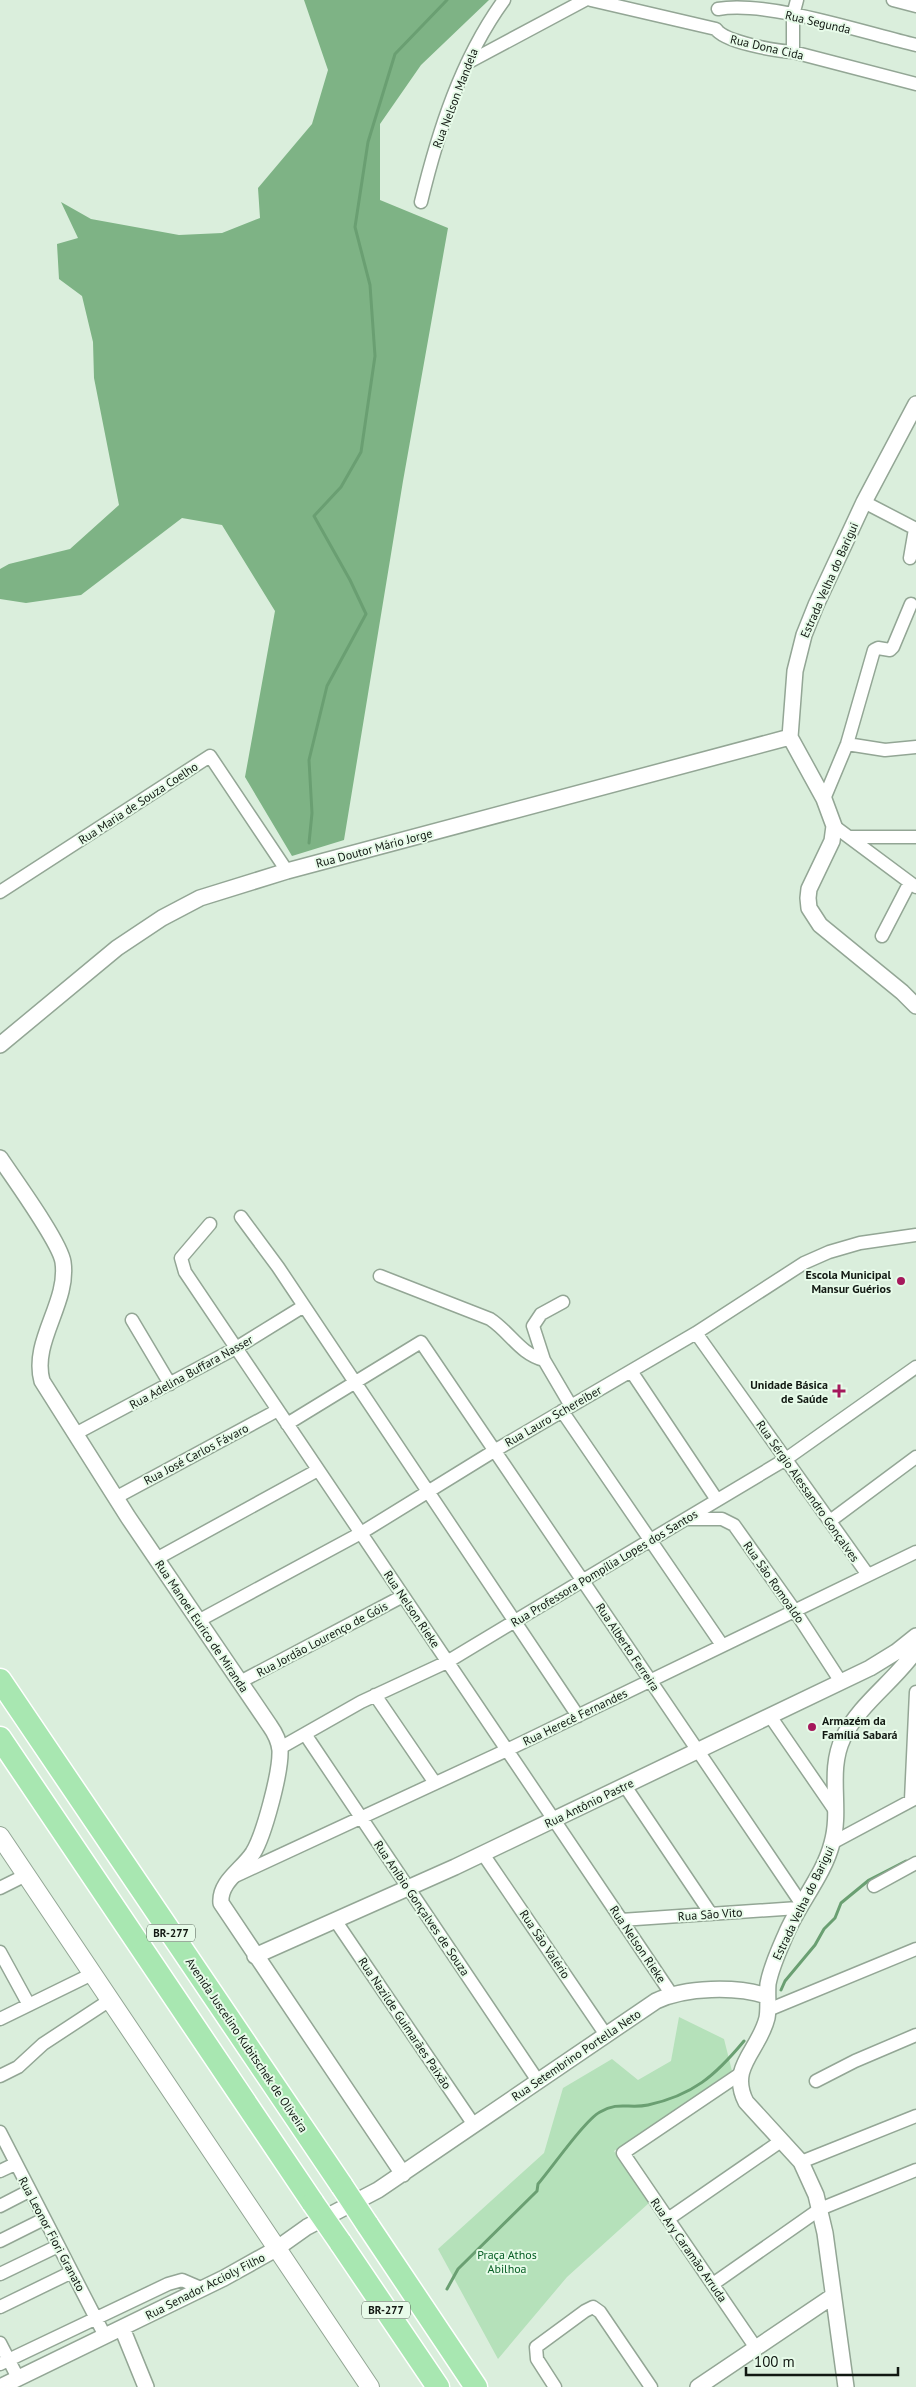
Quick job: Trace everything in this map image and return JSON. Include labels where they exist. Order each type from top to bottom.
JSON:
[{"type":"highway","name":"Avenida Juscelino Kubitschek de Oliveira","points":[[0,1680],[476,2387]]},
{"type":"highway","name":"BR-277","points":[[0,1738],[438,2387]]},
{"type":"main road","points":[[0,1836],[370,2387]]},
{"type":"street","name":"Rua Nelson Mandela","points":[[421,202],[435,149],[467,63],[480,36],[504,0]]},
{"type":"street","points":[[467,63],[585,0]]},
{"type":"street","name":"Rua Dona Cida","points":[[591,0],[640,6],[716,29],[722,36],[729,38],[916,84]]},
{"type":"street","points":[[792,52],[793,15],[798,0]]},
{"type":"street","points":[[893,0],[916,6]]},
{"type":"street","points":[[716,29],[718,5]]},
{"type":"street","name":"Rua Segunda","points":[[718,5],[793,15],[916,45]]},
{"type":"street","name":"Estrada Velha do Barigui","points":[[790,737],[795,671],[804,635],[864,502],[916,404]]},
{"type":"street","points":[[864,502],[915,526],[910,558]]},
{"type":"street","points":[[824,799],[847,744],[874,650],[878,648],[890,650],[893,647],[911,604]]},
{"type":"street","points":[[790,737],[824,799],[834,826],[829,849],[809,889],[809,908],[820,925],[916,1006]]},
{"type":"street","name":"Rua Doutor Mário Jorge","points":[[0,1045],[91,967],[162,918],[200,898],[287,871],[790,737]]},
{"type":"street","points":[[847,744],[885,750],[916,747]]},
{"type":"street","name":"Rua Maria de Souza Coelho","points":[[0,892],[210,756],[287,871]]},
{"type":"street","points":[[834,826],[912,886],[882,936]]},
{"type":"street","points":[[851,838],[916,837]]},
{"type":"street","name":"Rua Manoel Eurico de Miranda","points":[[0,1158],[62,1256],[62,1285],[40,1358],[40,1374],[45,1386],[115,1498],[270,1726],[280,1748]]},
{"type":"street","points":[[241,1217],[356,1382],[578,1716]]},
{"type":"street","name":"Rua Nelson Rieke","points":[[210,1224],[183,1253],[181,1262],[185,1272],[672,1995]]},
{"type":"street","name":"Rua Lauro Schereiber","points":[[198,1621],[361,1533],[494,1451],[696,1333],[814,1258],[860,1243],[916,1235]]},
{"type":"street","points":[[380,1276],[490,1319],[505,1330],[526,1353],[544,1360]]},
{"type":"street","points":[[563,1302],[541,1314],[533,1326],[544,1360],[567,1409],[650,1540],[722,1646]]},
{"type":"street","name":"Rua Adelina Buffara Nasser","points":[[75,1434],[236,1348],[304,1306]]},
{"type":"street","points":[[132,1320],[170,1384]]},
{"type":"street","name":"Rua Sérgio Alessandro Gonçalves","points":[[696,1333],[868,1575]]},
{"type":"street","name":"Rua Alberto Ferreira","points":[[356,1382],[421,1342],[698,1751],[800,1906]]},
{"type":"street","name":"Rua Professora Pompília Lopes dos Santos","points":[[280,1748],[375,1695],[447,1662],[583,1581],[786,1459],[916,1367]]},
{"type":"street","points":[[631,1371],[718,1500]]},
{"type":"street","points":[[287,1424],[356,1382]]},
{"type":"street","name":"Rua José Carlos Fávaro","points":[[115,1498],[278,1410]]},
{"type":"street","points":[[830,1521],[916,1457]]},
{"type":"street","points":[[156,1559],[318,1470]]},
{"type":"street","name":"Rua São Romoaldo","points":[[685,1519],[722,1518],[734,1525],[795,1611],[842,1682]]},
{"type":"street","name":"Rua Herecê Fernandes","points":[[231,1878],[507,1750],[916,1552]]},
{"type":"street","name":"Rua Jordão Lourenço de Góis","points":[[240,1682],[403,1596]]},
{"type":"street","name":"Rua Antônio Pastre","points":[[255,1956],[483,1854],[842,1682],[884,1660],[916,1636]]},
{"type":"street","name":"Estrada Velha do Barigui","points":[[740,2074],[764,2027],[776,1958],[832,1843],[834,1769],[844,1736],[871,1700],[916,1650]]},
{"type":"street","points":[[832,1843],[914,1799],[916,1692]]},
{"type":"street","points":[[375,1695],[435,1783]]},
{"type":"street","points":[[770,1716],[834,1809]]},
{"type":"street","name":"Rua Aníbio Gonçalves de Souza","points":[[305,1734],[538,2081]]},
{"type":"street","points":[[280,1748],[277,1776],[260,1837],[251,1855],[222,1891],[221,1903],[403,2174]]},
{"type":"street","points":[[625,1786],[711,1914]]},
{"type":"street","name":"Rua São Valério","points":[[483,1854],[606,2035]]},
{"type":"street","points":[[874,1886],[916,1863]]},
{"type":"street","points":[[0,1888],[26,1875]]},
{"type":"street","name":"Rua São Vito","points":[[621,1920],[800,1906]]},
{"type":"street","name":"Rua Nazilde Guimarães Paixão","points":[[335,1920],[474,2125]]},
{"type":"street","points":[[768,2003],[916,1949]]},
{"type":"street","points":[[0,1952],[5,1971],[29,2005]]},
{"type":"street","points":[[0,2019],[92,1974]]},
{"type":"street","name":"Rua Setembrino Portella Neto","points":[[403,2174],[648,2006],[672,1995],[741,1989],[768,2003]]},
{"type":"street","points":[[0,2076],[18,2067],[44,2044],[110,2000]]},
{"type":"street","points":[[816,2081],[855,2061],[916,2035]]},
{"type":"street","points":[[740,2074],[741,2092],[746,2102],[801,2162],[812,2183],[820,2209],[846,2387]]},
{"type":"street","name":"Rua Ary Caramão Arruda","points":[[740,2074],[623,2153],[756,2348]]},
{"type":"street","points":[[801,2162],[916,2116]]},
{"type":"street","name":"Rua Leonor Fiori Granato","points":[[0,2132],[105,2336]]},
{"type":"street","points":[[668,2219],[781,2141]]},
{"type":"street","points":[[0,2171],[15,2164]]},
{"type":"street","points":[[713,2284],[820,2209],[916,2170]]},
{"type":"street","name":"Rua Senador Accioly Filho","points":[[0,2387],[202,2289],[276,2248],[296,2233],[378,2190],[403,2174]]},
{"type":"street","points":[[0,2206],[29,2191]]},
{"type":"street","points":[[0,2241],[44,2219]]},
{"type":"street","points":[[0,2274],[58,2246]]},
{"type":"street","points":[[0,2307],[72,2272]]},
{"type":"street","points":[[4,2362],[176,2281],[190,2282],[202,2289]]},
{"type":"street","points":[[698,2387],[834,2296]]},
{"type":"street","points":[[555,2387],[537,2358],[535,2351],[538,2344],[585,2310],[593,2308],[600,2312],[651,2387]]},
{"type":"street","points":[[122,2328],[146,2387]]},
{"type":"street","points":[[0,2342],[4,2362],[18,2378]]},
{"type":"green space","points":[[304,0],[489,0],[421,65],[380,124],[380,200],[448,228],[403,481],[344,840],[292,856],[245,777],[275,611],[222,525],[182,518],[81,595],[26,603],[0,599],[0,569],[9,564],[70,549],[119,505],[94,378],[93,342],[82,296],[59,279],[57,244],[78,238],[61,202],[91,219],[179,235],[222,233],[260,218],[258,188],[312,124],[328,70]]},
{"type":"green space","name":"Praça Athos Abilhoa","points":[[679,2017],[724,2039],[732,2071],[614,2151],[649,2203],[567,2277],[498,2359],[438,2249],[544,2153],[563,2088],[612,2059],[638,2080],[671,2061]]},
{"type":"waterway","points":[[309,843],[312,813],[309,760],[327,686],[366,614],[350,580],[314,516],[341,487],[361,452],[375,356],[370,285],[355,227],[368,142],[395,54],[447,0]]},
{"type":"waterway","points":[[781,1990],[785,1981],[815,1945],[824,1929],[835,1918],[841,1903],[869,1880],[906,1861]]},
{"type":"waterway","points":[[447,2289],[458,2269],[537,2191],[538,2184],[577,2134],[594,2117],[612,2107],[648,2105],[691,2090],[713,2074],[744,2041]]},
{"type":"place","name":"Escola Municipal Mansur Guérios","points":[[901,1281]]},
{"type":"place","name":"Unidade Básica de Saúde","points":[[839,1391]]},
{"type":"place","name":"Armazém da Família Sabará","points":[[812,1727]]}]
